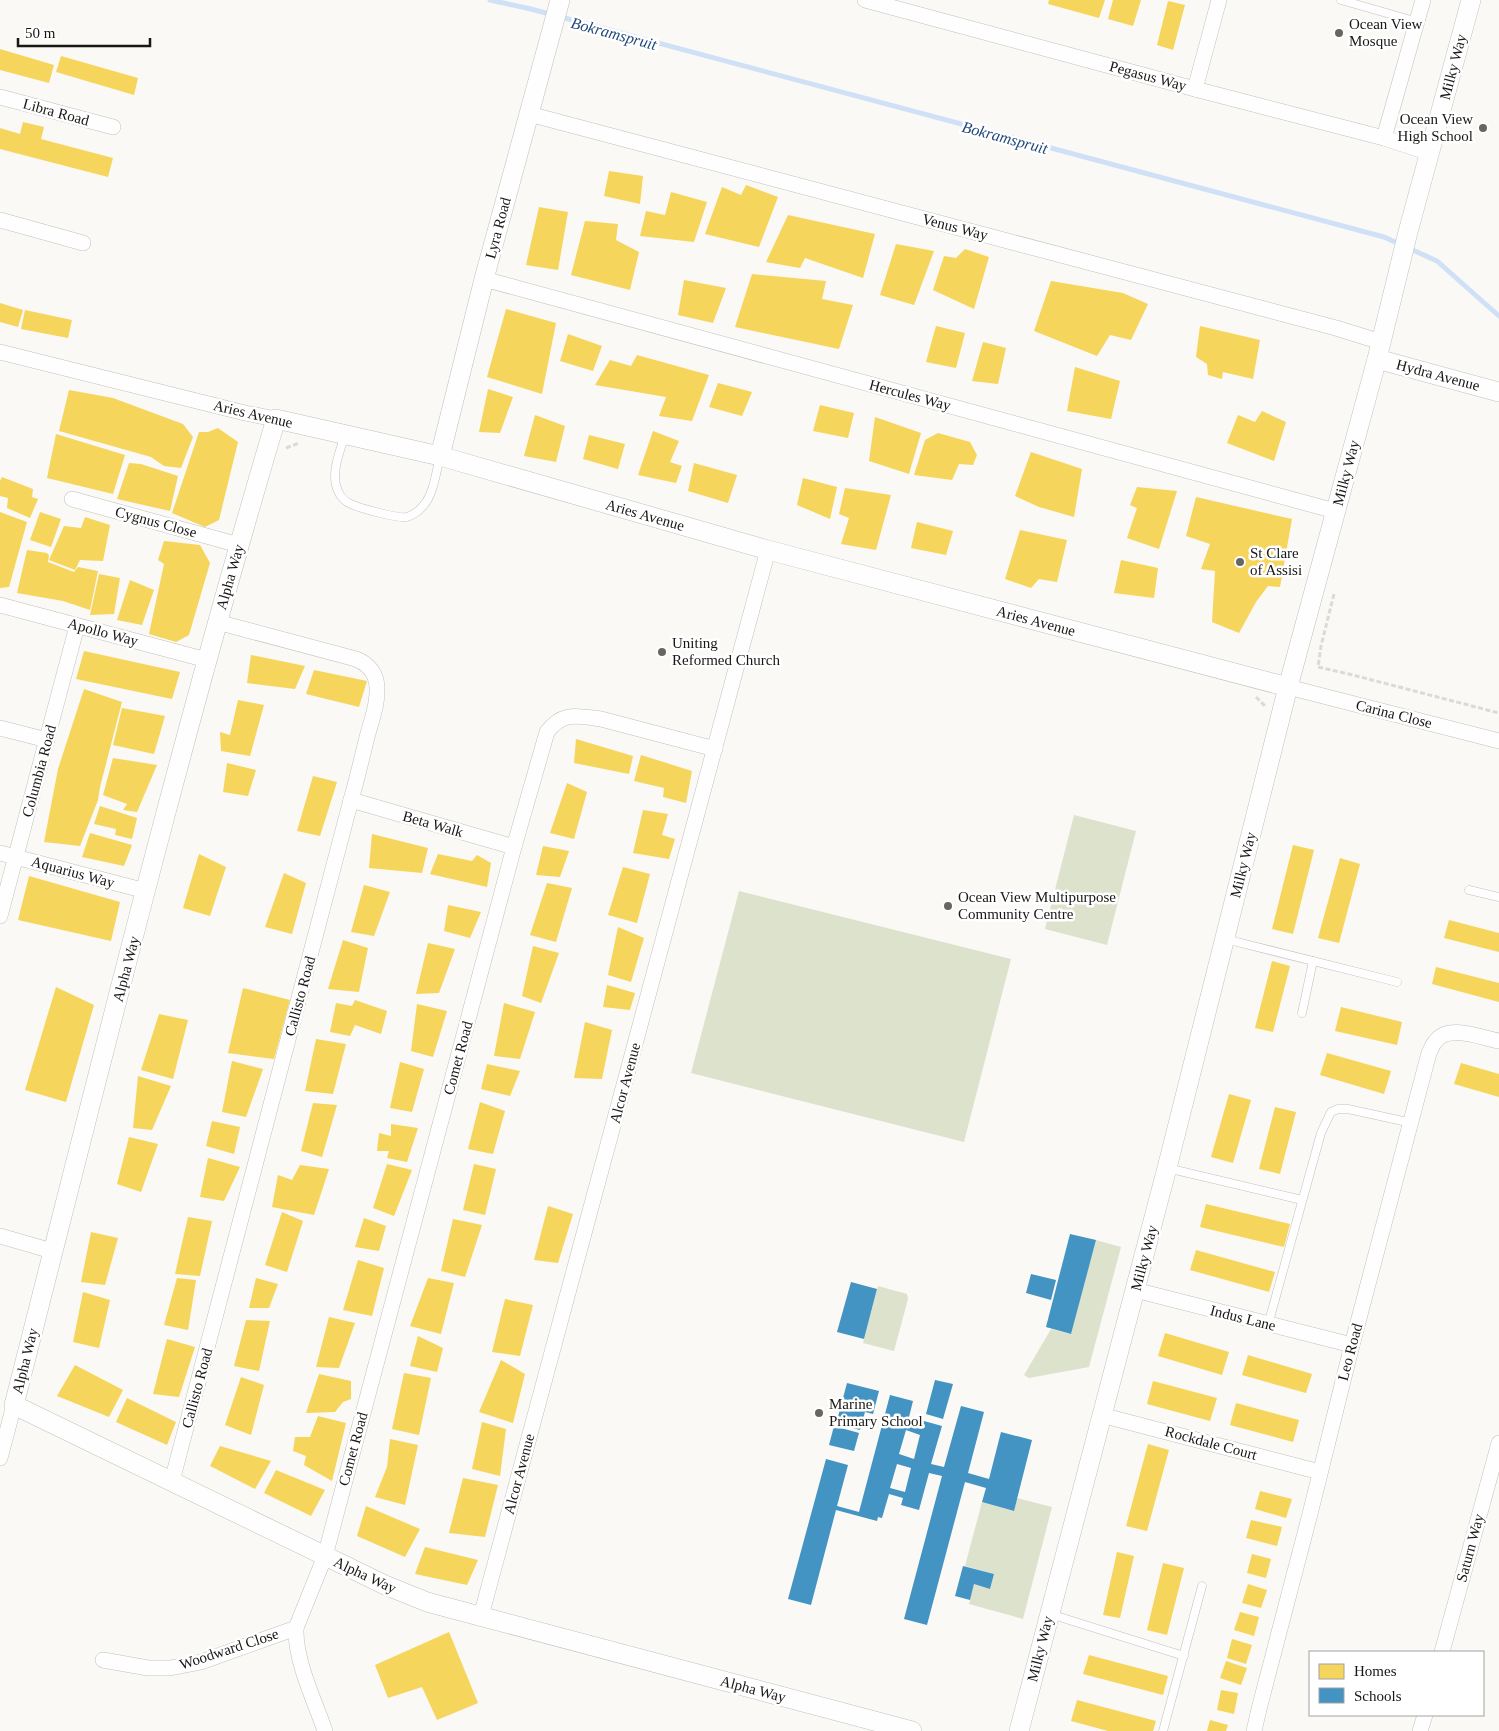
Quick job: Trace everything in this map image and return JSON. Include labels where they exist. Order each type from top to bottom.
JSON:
[{"type":"street","name":"Pegasus Way","points":[[865,0],[1384,138],[1430,153]]},
{"type":"street","points":[[1195,89],[1219,0]]},
{"type":"street","points":[[1384,138],[1423,0]]},
{"type":"street","name":"Milky Way","points":[[1020,1731],[1049,1613],[1167,1168],[1288,687],[1471,0]]},
{"type":"street","name":"Lyra Road","points":[[440,456],[484,279],[560,2]]},
{"type":"street","name":"Libra Road","points":[[0,97],[113,127]]},
{"type":"street","name":"Venus Way","points":[[529,114],[1326,326],[1379,350]]},
{"type":"street","points":[[0,220],[83,243]]},
{"type":"street","name":"Hercules Way","points":[[484,279],[1335,511]]},
{"type":"street","name":"Hydra Avenue","points":[[1379,350],[1499,392]]},
{"type":"street","name":"Aries Avenue","points":[[0,352],[245,413],[440,456],[768,550],[1288,687]]},
{"type":"street","name":"Alpha Way","points":[[276,419],[217,622],[52,1251],[14,1405],[386,1586],[421,1600],[912,1731]]},
{"type":"street","name":"Cygnus Close","points":[[72,499],[239,544]]},
{"type":"street","name":"Alcor Avenue","points":[[481,1616],[768,550]]},
{"type":"street","name":"Apollo Way","points":[[0,605],[207,660]]},
{"type":"street","name":"Callisto Road","points":[[172,1481],[377,697],[376,679],[372,670],[365,663],[217,622]]},
{"type":"street","name":"Columbia Road","points":[[0,916],[77,626]]},
{"type":"street","name":"Carina Close","points":[[1288,687],[1499,741]]},
{"type":"street","name":"Comet Road","points":[[296,1628],[306,1597],[325,1556],[514,847],[548,732],[559,720],[568,716],[601,719],[715,749]]},
{"type":"street","points":[[0,728],[47,740]]},
{"type":"street","name":"Beta Walk","points":[[351,800],[514,847]]},
{"type":"street","name":"Aquarius Way","points":[[0,853],[146,891]]},
{"type":"street","name":"Leo Road","points":[[1254,1731],[1258,1709],[1308,1523],[1352,1345],[1430,1053],[1435,1041],[1444,1034],[1455,1032],[1499,1042]]},
{"type":"street","points":[[0,1236],[52,1251]]},
{"type":"street","name":"Indus Lane","points":[[1135,1290],[1352,1345]]},
{"type":"street","points":[[0,1458],[14,1405]]},
{"type":"street","name":"Rockdale Court","points":[[1101,1415],[1320,1472]]},
{"type":"street","name":"Saturn Way","points":[[1442,1651],[1499,1443]]},
{"type":"street","points":[[296,1628],[299,1657],[325,1731]]},
{"type":"street","name":"Woodward Close","points":[[103,1660],[148,1668],[170,1668],[200,1662],[296,1628]]},
{"type":"street","points":[[1420,1731],[1425,1716]]},
{"type":"lane","points":[[1341,0],[1418,22]]},
{"type":"lane","points":[[345,435],[335,480],[337,490],[342,498],[350,504],[398,517],[407,517],[417,512],[429,498],[440,456]]},
{"type":"lane","points":[[1469,890],[1499,898]]},
{"type":"lane","points":[[1225,939],[1397,982]]},
{"type":"lane","points":[[1302,1013],[1314,962]]},
{"type":"lane","points":[[1268,1324],[1321,1133],[1331,1112],[1338,1109],[1348,1109],[1412,1123]]},
{"type":"lane","points":[[1167,1168],[1302,1200]]},
{"type":"lane","points":[[1163,1731],[1202,1586]]},
{"type":"lane","points":[[1049,1613],[1184,1656]]},
{"type":"path","points":[[1335,589],[1321,646],[1318,667],[1499,712]]},
{"type":"green space","points":[[1074,815],[1136,831],[1107,945],[1045,929]]},
{"type":"green space","points":[[739,891],[1011,959],[964,1142],[691,1073]]},
{"type":"green space","points":[[1096,1240],[1121,1247],[1089,1367],[1029,1378],[1024,1375],[1051,1329],[1070,1334]]},
{"type":"green space","points":[[878,1286],[907,1294],[908,1299],[894,1351],[863,1343]]},
{"type":"green space","points":[[1017,1498],[1052,1507],[1023,1619],[969,1604],[974,1584],[990,1589],[994,1574],[965,1566],[982,1502],[1013,1511]]},
{"type":"building: Homes","points":[[1049,0],[1105,0],[1099,18],[1048,4]]},
{"type":"building: Homes","points":[[1113,0],[1141,0],[1133,26],[1108,19]]},
{"type":"building: Homes","points":[[1168,1],[1185,5],[1173,50],[1157,45]]},
{"type":"building: Homes","points":[[0,49],[54,65],[49,83],[0,70]]},
{"type":"building: Homes","points":[[61,56],[138,78],[134,95],[56,72]]},
{"type":"building: Homes","points":[[23,122],[44,127],[41,139],[113,158],[108,177],[0,149],[0,128],[20,134]]},
{"type":"building: Homes","points":[[609,171],[643,176],[640,204],[604,196]]},
{"type":"building: Homes","points":[[746,185],[778,197],[759,247],[705,234],[722,187],[741,195]]},
{"type":"building: Homes","points":[[671,192],[707,202],[694,242],[640,236],[646,211],[665,215]]},
{"type":"building: Homes","points":[[539,207],[568,212],[558,270],[526,265]]},
{"type":"building: Homes","points":[[788,215],[875,234],[863,278],[805,258],[800,268],[766,262]]},
{"type":"building: Homes","points":[[585,221],[618,224],[616,240],[639,252],[630,290],[571,275]]},
{"type":"building: Homes","points":[[896,244],[934,251],[914,305],[880,295]]},
{"type":"building: Homes","points":[[965,249],[989,257],[974,309],[933,290],[944,256],[956,258]]},
{"type":"building: Homes","points":[[752,274],[826,281],[822,299],[853,305],[839,349],[735,327]]},
{"type":"building: Homes","points":[[684,280],[726,288],[713,323],[678,315]]},
{"type":"building: Homes","points":[[1051,281],[1123,293],[1148,304],[1131,340],[1110,335],[1097,356],[1034,331]]},
{"type":"building: Homes","points":[[0,303],[23,310],[18,327],[0,322]]},
{"type":"building: Homes","points":[[506,309],[556,323],[542,394],[487,377]]},
{"type":"building: Homes","points":[[25,310],[72,320],[68,338],[21,329]]},
{"type":"building: Homes","points":[[936,326],[965,333],[956,368],[926,362]]},
{"type":"building: Homes","points":[[1200,326],[1260,340],[1253,379],[1223,372],[1222,379],[1208,375],[1207,364],[1196,357]]},
{"type":"building: Homes","points":[[568,334],[602,346],[593,371],[560,361]]},
{"type":"building: Homes","points":[[983,342],[1006,348],[998,384],[972,381]]},
{"type":"building: Homes","points":[[637,355],[709,375],[692,421],[659,416],[666,397],[595,385],[610,360],[631,366]]},
{"type":"building: Homes","points":[[1075,367],[1120,381],[1111,419],[1067,411]]},
{"type":"building: Homes","points":[[718,383],[752,392],[742,416],[709,407]]},
{"type":"building: Homes","points":[[488,389],[513,397],[500,433],[479,432]]},
{"type":"building: Homes","points":[[69,390],[113,398],[183,424],[193,437],[181,468],[164,466],[151,457],[59,431]]},
{"type":"building: Homes","points":[[820,405],[854,413],[848,438],[813,431]]},
{"type":"building: Homes","points":[[1262,411],[1286,422],[1274,461],[1227,443],[1238,415],[1255,422]]},
{"type":"building: Homes","points":[[535,415],[565,426],[556,462],[524,456]]},
{"type":"building: Homes","points":[[875,417],[921,433],[909,474],[869,461]]},
{"type":"building: Homes","points":[[218,428],[238,442],[219,520],[205,527],[172,513],[199,432],[208,432]]},
{"type":"building: Homes","points":[[653,431],[679,441],[670,462],[682,466],[676,483],[638,475]]},
{"type":"building: Homes","points":[[938,433],[970,442],[977,455],[973,465],[959,464],[952,480],[914,475],[925,440]]},
{"type":"building: Homes","points":[[56,434],[125,455],[113,494],[47,478]]},
{"type":"building: Homes","points":[[589,435],[625,444],[618,469],[583,459]]},
{"type":"building: Homes","points":[[1031,452],[1082,469],[1074,517],[1039,507],[1015,496]]},
{"type":"building: Homes","points":[[129,463],[141,464],[178,476],[170,511],[117,499]]},
{"type":"building: Homes","points":[[694,463],[737,475],[728,503],[688,491]]},
{"type":"building: Homes","points":[[2,477],[33,489],[32,497],[38,499],[30,518],[7,508],[8,498],[0,496],[0,481]]},
{"type":"building: Homes","points":[[803,478],[837,487],[830,519],[797,505]]},
{"type":"building: Homes","points":[[1137,487],[1177,491],[1159,549],[1127,538],[1137,508],[1130,505]]},
{"type":"building: Homes","points":[[845,488],[891,495],[876,550],[841,544],[849,518],[839,514]]},
{"type":"building: Homes","points":[[1196,497],[1292,519],[1280,587],[1268,586],[1256,602],[1239,633],[1212,622],[1215,571],[1201,569],[1210,544],[1186,536]]},
{"type":"building: Homes","points":[[0,512],[27,522],[9,587],[0,588]]},
{"type":"building: Homes","points":[[40,512],[61,519],[51,547],[30,540]]},
{"type":"building: Homes","points":[[85,517],[110,525],[103,561],[80,560],[75,570],[49,560],[64,526],[81,528]]},
{"type":"building: Homes","points":[[917,522],[953,531],[946,555],[911,548]]},
{"type":"building: Homes","points":[[1020,530],[1067,540],[1057,582],[1039,579],[1031,588],[1005,579]]},
{"type":"building: Homes","points":[[164,541],[200,545],[210,563],[189,635],[176,642],[149,634],[164,564],[158,560]]},
{"type":"building: Homes","points":[[27,550],[47,553],[49,555],[48,562],[74,572],[78,567],[98,571],[90,610],[63,601],[17,593]]},
{"type":"building: Homes","points":[[1121,560],[1158,568],[1154,598],[1114,593]]},
{"type":"building: Homes","points":[[99,574],[120,578],[114,614],[90,615]]},
{"type":"building: Homes","points":[[130,580],[154,590],[142,625],[117,620]]},
{"type":"building: Homes","points":[[84,651],[180,672],[172,699],[76,679]]},
{"type":"building: Homes","points":[[251,655],[305,666],[295,689],[247,683]]},
{"type":"building: Homes","points":[[314,670],[367,681],[359,707],[306,694]]},
{"type":"building: Homes","points":[[84,689],[122,702],[98,800],[80,846],[44,842],[58,769]]},
{"type":"building: Homes","points":[[238,700],[264,705],[250,756],[221,751],[220,732],[230,735]]},
{"type":"building: Homes","points":[[122,708],[165,716],[154,754],[113,745]]},
{"type":"building: Homes","points":[[576,739],[633,756],[629,774],[574,763]]},
{"type":"building: Homes","points":[[641,755],[692,771],[686,803],[663,797],[664,788],[634,781]]},
{"type":"building: Homes","points":[[113,758],[157,765],[137,812],[123,810],[127,804],[103,795]]},
{"type":"building: Homes","points":[[227,763],[256,770],[248,796],[223,792]]},
{"type":"building: Homes","points":[[313,776],[337,782],[320,836],[297,831]]},
{"type":"building: Homes","points":[[567,783],[587,792],[574,839],[550,833]]},
{"type":"building: Homes","points":[[100,806],[137,818],[132,839],[115,835],[116,829],[94,824]]},
{"type":"building: Homes","points":[[643,810],[668,814],[662,835],[675,839],[669,859],[633,853]]},
{"type":"building: Homes","points":[[90,833],[132,845],[124,866],[82,857]]},
{"type":"building: Homes","points":[[372,834],[428,848],[422,873],[369,868]]},
{"type":"building: Homes","points":[[1293,845],[1314,850],[1293,934],[1272,929]]},
{"type":"building: Homes","points":[[543,846],[569,851],[560,877],[536,875]]},
{"type":"building: Homes","points":[[199,854],[226,867],[210,916],[183,908]]},
{"type":"building: Homes","points":[[438,854],[472,861],[477,855],[491,863],[487,887],[430,874]]},
{"type":"building: Homes","points":[[1340,858],[1360,864],[1339,943],[1318,938]]},
{"type":"building: Homes","points":[[623,867],[650,874],[637,923],[608,915]]},
{"type":"building: Homes","points":[[284,873],[306,883],[292,934],[265,927]]},
{"type":"building: Homes","points":[[29,876],[120,902],[111,941],[18,920]]},
{"type":"building: Homes","points":[[547,883],[572,888],[556,942],[530,935]]},
{"type":"building: Homes","points":[[364,885],[390,892],[374,936],[351,932]]},
{"type":"building: Homes","points":[[448,905],[481,912],[470,938],[444,931]]},
{"type":"building: Homes","points":[[1449,920],[1499,933],[1499,952],[1444,938]]},
{"type":"building: Homes","points":[[618,927],[644,938],[631,982],[608,975]]},
{"type":"building: Homes","points":[[343,940],[368,948],[359,992],[328,989]]},
{"type":"building: Homes","points":[[428,943],[455,949],[439,993],[416,994]]},
{"type":"building: Homes","points":[[533,946],[559,953],[541,1003],[522,996]]},
{"type":"building: Homes","points":[[1272,961],[1290,966],[1273,1032],[1255,1028]]},
{"type":"building: Homes","points":[[1436,967],[1499,983],[1499,1002],[1432,984]]},
{"type":"building: Homes","points":[[607,985],[635,993],[630,1010],[603,1007]]},
{"type":"building: Homes","points":[[56,987],[94,1005],[66,1102],[25,1090]]},
{"type":"building: Homes","points":[[243,988],[290,1000],[274,1059],[228,1053]]},
{"type":"building: Homes","points":[[355,1000],[387,1011],[381,1034],[355,1025],[350,1036],[330,1032],[336,1003],[352,1006]]},
{"type":"building: Homes","points":[[504,1003],[535,1012],[520,1059],[494,1056]]},
{"type":"building: Homes","points":[[417,1004],[447,1011],[433,1057],[411,1051]]},
{"type":"building: Homes","points":[[1341,1007],[1402,1022],[1397,1045],[1335,1031]]},
{"type":"building: Homes","points":[[159,1014],[188,1020],[173,1079],[141,1070]]},
{"type":"building: Homes","points":[[585,1022],[612,1030],[602,1079],[574,1078]]},
{"type":"building: Homes","points":[[316,1039],[346,1044],[333,1094],[305,1091]]},
{"type":"building: Homes","points":[[1327,1053],[1391,1071],[1384,1094],[1320,1075]]},
{"type":"building: Homes","points":[[232,1061],[263,1069],[246,1117],[222,1112]]},
{"type":"building: Homes","points":[[400,1062],[424,1069],[412,1112],[390,1108]]},
{"type":"building: Homes","points":[[1461,1063],[1499,1074],[1499,1097],[1454,1084]]},
{"type":"building: Homes","points":[[487,1064],[520,1071],[510,1096],[481,1089]]},
{"type":"building: Homes","points":[[138,1076],[171,1086],[152,1130],[133,1128]]},
{"type":"building: Homes","points":[[1229,1094],[1251,1100],[1233,1163],[1211,1157]]},
{"type":"building: Homes","points":[[480,1102],[505,1111],[493,1154],[468,1149]]},
{"type":"building: Homes","points":[[313,1103],[337,1105],[322,1157],[301,1151]]},
{"type":"building: Homes","points":[[1275,1107],[1296,1112],[1280,1174],[1259,1169]]},
{"type":"building: Homes","points":[[212,1121],[240,1127],[234,1154],[206,1146]]},
{"type":"building: Homes","points":[[391,1124],[418,1128],[407,1162],[387,1158],[389,1151],[377,1151],[379,1133],[391,1136]]},
{"type":"building: Homes","points":[[129,1137],[158,1144],[141,1192],[117,1184]]},
{"type":"building: Homes","points":[[208,1158],[240,1167],[224,1201],[200,1197]]},
{"type":"building: Homes","points":[[387,1164],[412,1170],[394,1216],[373,1208]]},
{"type":"building: Homes","points":[[474,1164],[496,1169],[485,1215],[463,1210]]},
{"type":"building: Homes","points":[[300,1165],[329,1169],[314,1215],[272,1207],[278,1175],[292,1180]]},
{"type":"building: Homes","points":[[1206,1204],[1290,1224],[1284,1247],[1200,1227]]},
{"type":"building: Homes","points":[[548,1206],[573,1214],[558,1263],[534,1260]]},
{"type":"building: Homes","points":[[282,1212],[303,1221],[287,1272],[265,1265]]},
{"type":"building: Homes","points":[[188,1217],[212,1221],[200,1276],[175,1274]]},
{"type":"building: Homes","points":[[364,1218],[386,1226],[379,1251],[355,1247]]},
{"type":"building: Homes","points":[[453,1219],[482,1225],[465,1277],[441,1271]]},
{"type":"building: Homes","points":[[91,1232],[118,1238],[105,1285],[81,1282]]},
{"type":"building: Homes","points":[[1196,1250],[1275,1272],[1269,1292],[1190,1270]]},
{"type":"building: Homes","points":[[358,1260],[384,1268],[372,1316],[343,1310]]},
{"type":"building: Homes","points":[[177,1278],[196,1280],[188,1330],[164,1325]]},
{"type":"building: Homes","points":[[256,1278],[278,1284],[269,1308],[249,1308]]},
{"type":"building: Homes","points":[[428,1278],[454,1283],[441,1334],[410,1326]]},
{"type":"building: Homes","points":[[83,1292],[110,1300],[99,1348],[73,1342]]},
{"type":"building: Homes","points":[[505,1299],[533,1305],[520,1356],[492,1352]]},
{"type":"building: Homes","points":[[329,1317],[355,1323],[339,1368],[316,1367]]},
{"type":"building: Homes","points":[[246,1320],[270,1321],[259,1371],[234,1366]]},
{"type":"building: Homes","points":[[1165,1333],[1229,1352],[1222,1375],[1158,1356]]},
{"type":"building: Homes","points":[[418,1336],[443,1348],[437,1372],[410,1366]]},
{"type":"building: Homes","points":[[167,1339],[195,1347],[179,1397],[153,1394]]},
{"type":"building: Homes","points":[[1248,1355],[1312,1374],[1306,1393],[1242,1375]]},
{"type":"building: Homes","points":[[501,1360],[525,1374],[513,1423],[479,1412]]},
{"type":"building: Homes","points":[[75,1365],[123,1390],[109,1417],[57,1396]]},
{"type":"building: Homes","points":[[404,1373],[431,1378],[419,1435],[392,1429]]},
{"type":"building: Homes","points":[[319,1374],[351,1381],[351,1399],[343,1402],[335,1412],[306,1413]]},
{"type":"building: Homes","points":[[241,1377],[264,1385],[251,1435],[225,1425]]},
{"type":"building: Homes","points":[[1153,1381],[1217,1398],[1210,1421],[1147,1404]]},
{"type":"building: Homes","points":[[127,1398],[176,1422],[167,1445],[116,1422]]},
{"type":"building: Homes","points":[[1236,1403],[1299,1420],[1293,1442],[1230,1425]]},
{"type":"building: Homes","points":[[318,1416],[346,1423],[332,1481],[304,1465],[306,1456],[293,1451],[295,1437],[310,1437]]},
{"type":"building: Homes","points":[[482,1422],[506,1429],[500,1476],[472,1469]]},
{"type":"building: Homes","points":[[390,1439],[418,1445],[405,1505],[375,1497],[387,1467]]},
{"type":"building: Homes","points":[[1148,1444],[1169,1450],[1147,1531],[1126,1526]]},
{"type":"building: Homes","points":[[220,1446],[271,1461],[255,1489],[210,1466]]},
{"type":"building: Homes","points":[[276,1470],[325,1490],[311,1516],[264,1493]]},
{"type":"building: Homes","points":[[463,1478],[498,1485],[485,1537],[449,1533]]},
{"type":"building: Homes","points":[[1260,1491],[1292,1499],[1286,1518],[1255,1509]]},
{"type":"building: Homes","points":[[366,1506],[420,1529],[405,1557],[357,1536]]},
{"type":"building: Homes","points":[[1251,1520],[1282,1527],[1277,1546],[1246,1538]]},
{"type":"building: Homes","points":[[425,1547],[478,1560],[467,1585],[415,1574]]},
{"type":"building: Homes","points":[[1117,1552],[1134,1556],[1120,1618],[1103,1615]]},
{"type":"building: Homes","points":[[1252,1554],[1271,1559],[1266,1578],[1247,1573]]},
{"type":"building: Homes","points":[[1163,1563],[1184,1568],[1167,1635],[1147,1630]]},
{"type":"building: Homes","points":[[1248,1584],[1267,1590],[1261,1608],[1242,1603]]},
{"type":"building: Homes","points":[[1240,1612],[1259,1617],[1254,1636],[1234,1630]]},
{"type":"building: Homes","points":[[449,1632],[478,1703],[437,1720],[422,1687],[388,1698],[375,1665]]},
{"type":"building: Homes","points":[[1232,1639],[1252,1645],[1246,1664],[1227,1658]]},
{"type":"building: Homes","points":[[1089,1655],[1168,1676],[1163,1695],[1083,1674]]},
{"type":"building: Homes","points":[[1226,1661],[1247,1668],[1241,1685],[1220,1678]]},
{"type":"building: Homes","points":[[1221,1690],[1238,1693],[1234,1714],[1217,1710]]},
{"type":"building: Homes","points":[[1077,1700],[1156,1721],[1153,1731],[1108,1731],[1071,1721]]},
{"type":"building: Homes","points":[[1210,1720],[1228,1725],[1226,1731],[1207,1731]]},
{"type":"building: Schools","points":[[1070,1234],[1096,1240],[1071,1334],[1046,1327]]},
{"type":"building: Schools","points":[[1031,1274],[1056,1280],[1051,1300],[1026,1293]]},
{"type":"building: Schools","points":[[851,1282],[877,1289],[864,1339],[837,1332]]},
{"type":"building: Schools","points":[[935,1380],[953,1384],[943,1419],[926,1414]]},
{"type":"building: Schools","points":[[847,1383],[879,1391],[873,1414],[865,1412],[860,1430],[836,1424]]},
{"type":"building: Schools","points":[[890,1395],[913,1401],[907,1425],[922,1429],[924,1421],[942,1426],[931,1464],[944,1467],[961,1406],[984,1412],[968,1473],[989,1479],[1001,1432],[1032,1440],[1014,1511],[982,1502],[986,1488],[965,1482],[927,1625],[904,1619],[942,1476],[929,1473],[919,1510],[901,1505],[903,1498],[889,1494],[882,1518],[878,1517],[877,1521],[836,1510],[811,1605],[788,1599],[826,1459],[848,1465],[837,1506],[859,1512]],"holes":[[[906,1430],[920,1435],[914,1459],[899,1454]],[[897,1464],[911,1468],[905,1492],[890,1488]]]},
{"type":"building: Schools","points":[[834,1426],[859,1433],[854,1451],[829,1445]]},
{"type":"building: Schools","points":[[963,1566],[994,1574],[990,1589],[974,1584],[970,1600],[955,1596]]},
{"type":"waterway","name":"Bokramspruit","points":[[490,0],[531,9],[1384,237],[1437,261],[1499,316]]},
{"type":"place","name":"Ocean View Mosque","points":[[1339,33]]},
{"type":"place","name":"Ocean View High School","points":[[1483,128]]},
{"type":"place","name":"St Clare of Assisi","points":[[1240,562]]},
{"type":"place","name":"Uniting Reformed Church","points":[[662,652]]},
{"type":"place","name":"Ocean View Multipurpose Community Centre","points":[[948,906]]},
{"type":"place","name":"Marine Primary School","points":[[819,1413]]}]
